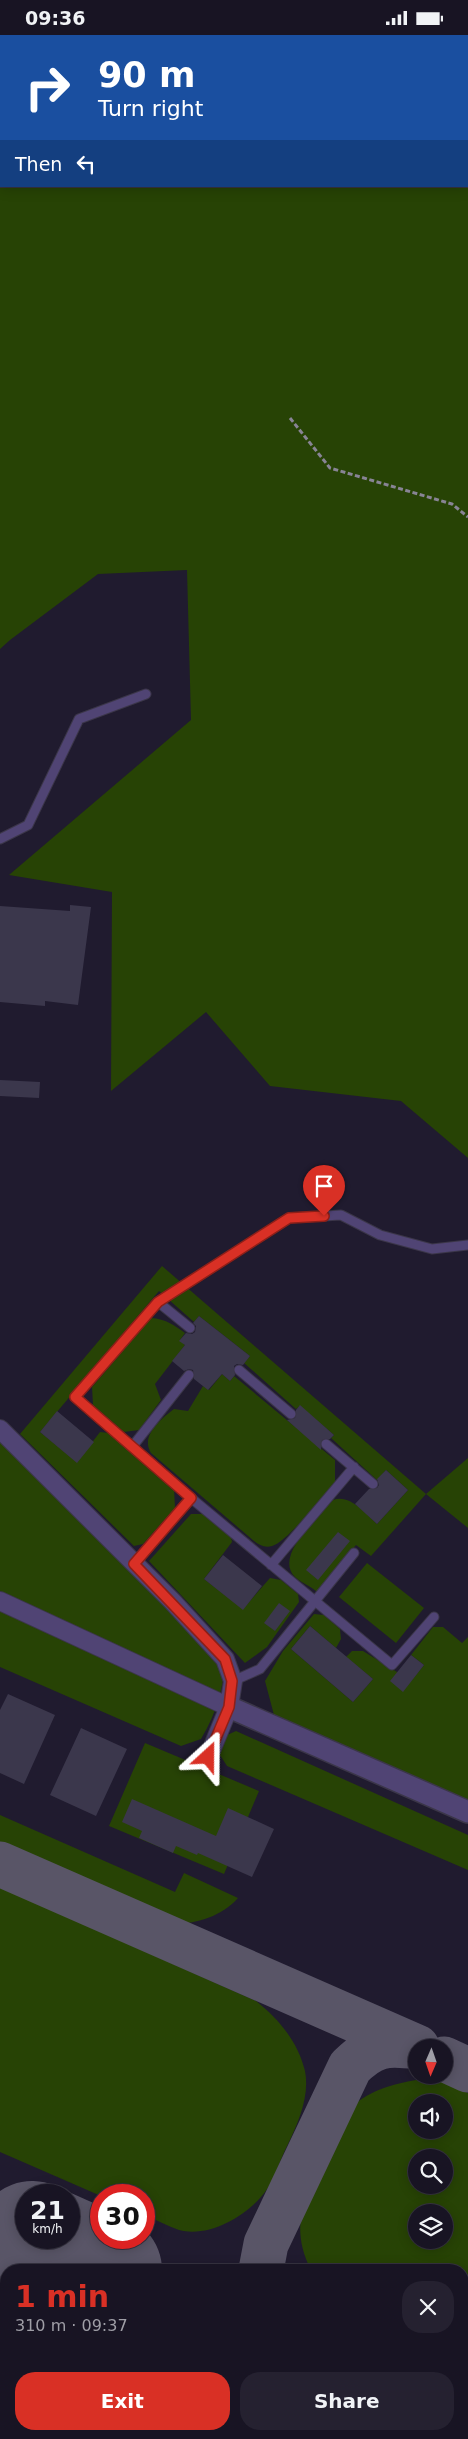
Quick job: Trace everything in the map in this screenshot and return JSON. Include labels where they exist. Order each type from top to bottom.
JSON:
[{"type":"street","points":[[0,1429],[225,1659],[232,1681],[229,1707],[208,1757]]},
{"type":"street","points":[[0,1601],[229,1707],[468,1812]]},
{"type":"lane","points":[[0,839],[28,825],[79,719],[146,694]]},
{"type":"lane","points":[[434,1617],[392,1665],[314,1602],[75,1397],[158,1302],[289,1218],[341,1215],[380,1235],[432,1249],[468,1245]]},
{"type":"lane","points":[[158,1302],[190,1328]]},
{"type":"lane","points":[[239,1370],[292,1415]]},
{"type":"lane","points":[[132,1447],[189,1375]]},
{"type":"lane","points":[[326,1444],[373,1485]]},
{"type":"lane","points":[[271,1565],[354,1467]]},
{"type":"lane","points":[[134,1564],[191,1498]]},
{"type":"lane","points":[[232,1681],[260,1669],[354,1553]]},
{"type":"path","points":[[290,418],[330,468],[452,504],[468,517]]},
{"type":"green space","points":[[0,187],[468,187],[468,1158],[401,1101],[270,1086],[206,1012],[111,1091],[112,892],[9,875],[191,720],[187,570],[98,574],[0,649]]},
{"type":"green space","points":[[162,1266],[426,1494],[371,1556],[356,1545],[317,1592],[297,1579],[290,1568],[290,1558],[294,1547],[309,1525],[333,1500],[339,1499],[351,1502],[377,1524],[408,1490],[386,1470],[377,1480],[331,1438],[334,1435],[300,1406],[296,1409],[244,1363],[250,1356],[199,1316],[194,1322],[159,1291],[40,1432],[77,1462],[100,1432],[109,1433],[174,1488],[175,1508],[143,1544],[134,1546],[20,1434]]},
{"type":"green space","points":[[151,1318],[165,1321],[185,1333],[180,1340],[185,1345],[155,1384],[161,1400],[139,1430],[124,1432],[93,1405],[92,1387]]},
{"type":"green space","points":[[222,1374],[230,1381],[234,1376],[335,1460],[335,1483],[295,1528],[279,1543],[272,1546],[262,1546],[254,1541],[151,1453],[148,1447],[150,1434],[163,1418],[174,1409],[188,1411],[203,1386],[209,1390]]},
{"type":"green space","points":[[0,1429],[225,1659],[218,1701],[201,1739],[181,1746],[0,1667]]},
{"type":"green space","points":[[468,1458],[468,1528],[426,1494]]},
{"type":"green space","points":[[191,1514],[204,1514],[231,1537],[232,1542],[204,1579],[243,1609],[270,1578],[281,1580],[298,1594],[299,1602],[267,1647],[245,1663],[149,1561]]},
{"type":"green space","points":[[367,1563],[424,1608],[396,1643],[339,1597]]},
{"type":"green space","points":[[314,1614],[324,1615],[340,1629],[341,1639],[336,1648],[310,1626],[291,1649],[353,1702],[373,1679],[346,1657],[352,1651],[363,1651],[397,1672],[403,1691],[424,1665],[411,1655],[433,1627],[443,1627],[462,1643],[468,1637],[468,1801],[274,1715],[265,1681],[283,1651]]},
{"type":"green space","points":[[236,1731],[468,1835],[468,1870],[227,1766],[218,1752],[225,1736]]},
{"type":"green space","points":[[145,1743],[259,1791],[224,1874],[109,1826]]},
{"type":"green space","points":[[0,1815],[175,1892],[184,1873],[238,1898],[217,1914],[192,1922],[174,1925],[0,1848]]},
{"type":"green space","points":[[0,1887],[256,2001],[280,2023],[298,2050],[302,2060],[305,2071],[306,2090],[302,2109],[272,2181],[265,2192],[248,2209],[238,2217],[215,2228],[191,2232],[179,2230],[155,2220],[155,2184],[90,2184],[90,2191],[80,2187],[80,2184],[73,2184],[0,2152]]},
{"type":"green space","points":[[408,2082],[408,2084],[447,2084],[468,2093],[468,2264],[308,2264],[304,2254],[300,2224],[302,2209],[312,2180],[340,2121],[360,2100],[383,2089]]},
{"type":"building","points":[[70,905],[91,907],[78,1005],[45,1001],[45,1006],[0,1002],[0,906],[70,911]]},
{"type":"building","points":[[0,1080],[40,1082],[39,1098],[0,1096]]},
{"type":"building","points":[[199,1316],[250,1356],[243,1365],[237,1364],[234,1366],[235,1375],[230,1381],[222,1374],[208,1390],[194,1379],[193,1370],[184,1371],[172,1361],[185,1345],[179,1341],[186,1333],[192,1334],[195,1332],[196,1326],[193,1323]]},
{"type":"building","points":[[300,1405],[334,1435],[330,1439],[322,1440],[321,1450],[287,1420],[295,1418],[296,1410]]},
{"type":"building","points":[[57,1411],[94,1442],[77,1463],[40,1432]]},
{"type":"building","points":[[386,1470],[408,1490],[377,1524],[355,1504],[369,1489],[377,1488],[379,1485],[377,1479]]},
{"type":"building","points":[[338,1532],[350,1541],[318,1580],[306,1570]]},
{"type":"building","points":[[223,1555],[262,1586],[243,1610],[204,1579]]},
{"type":"building","points":[[279,1603],[290,1611],[275,1631],[264,1623]]},
{"type":"building","points":[[310,1626],[373,1679],[353,1702],[291,1649]]},
{"type":"building","points":[[411,1655],[424,1665],[403,1692],[390,1681]]},
{"type":"building","points":[[8,1694],[55,1715],[24,1784],[0,1773],[0,1710]]},
{"type":"building","points":[[81,1728],[127,1749],[96,1816],[50,1795]]},
{"type":"building","points":[[132,1799],[216,1836],[228,1808],[274,1829],[252,1877],[198,1853],[197,1855],[176,1846],[173,1853],[139,1838],[142,1831],[122,1822]]},
{"type":"taxiway","points":[[0,1864],[408,2043]]},
{"type":"taxiway","points":[[262,2264],[266,2244],[350,2067],[358,2059],[380,2047],[408,2046]]},
{"type":"taxiway","points":[[453,2063],[468,2070]]},
{"type":"runway","points":[[59,2249],[93,2264]]},
{"type":"route","points":[[208,1757],[229,1707],[232,1681],[225,1659],[134,1564],[191,1498],[75,1397],[158,1302],[289,1218],[324,1216]]}]
